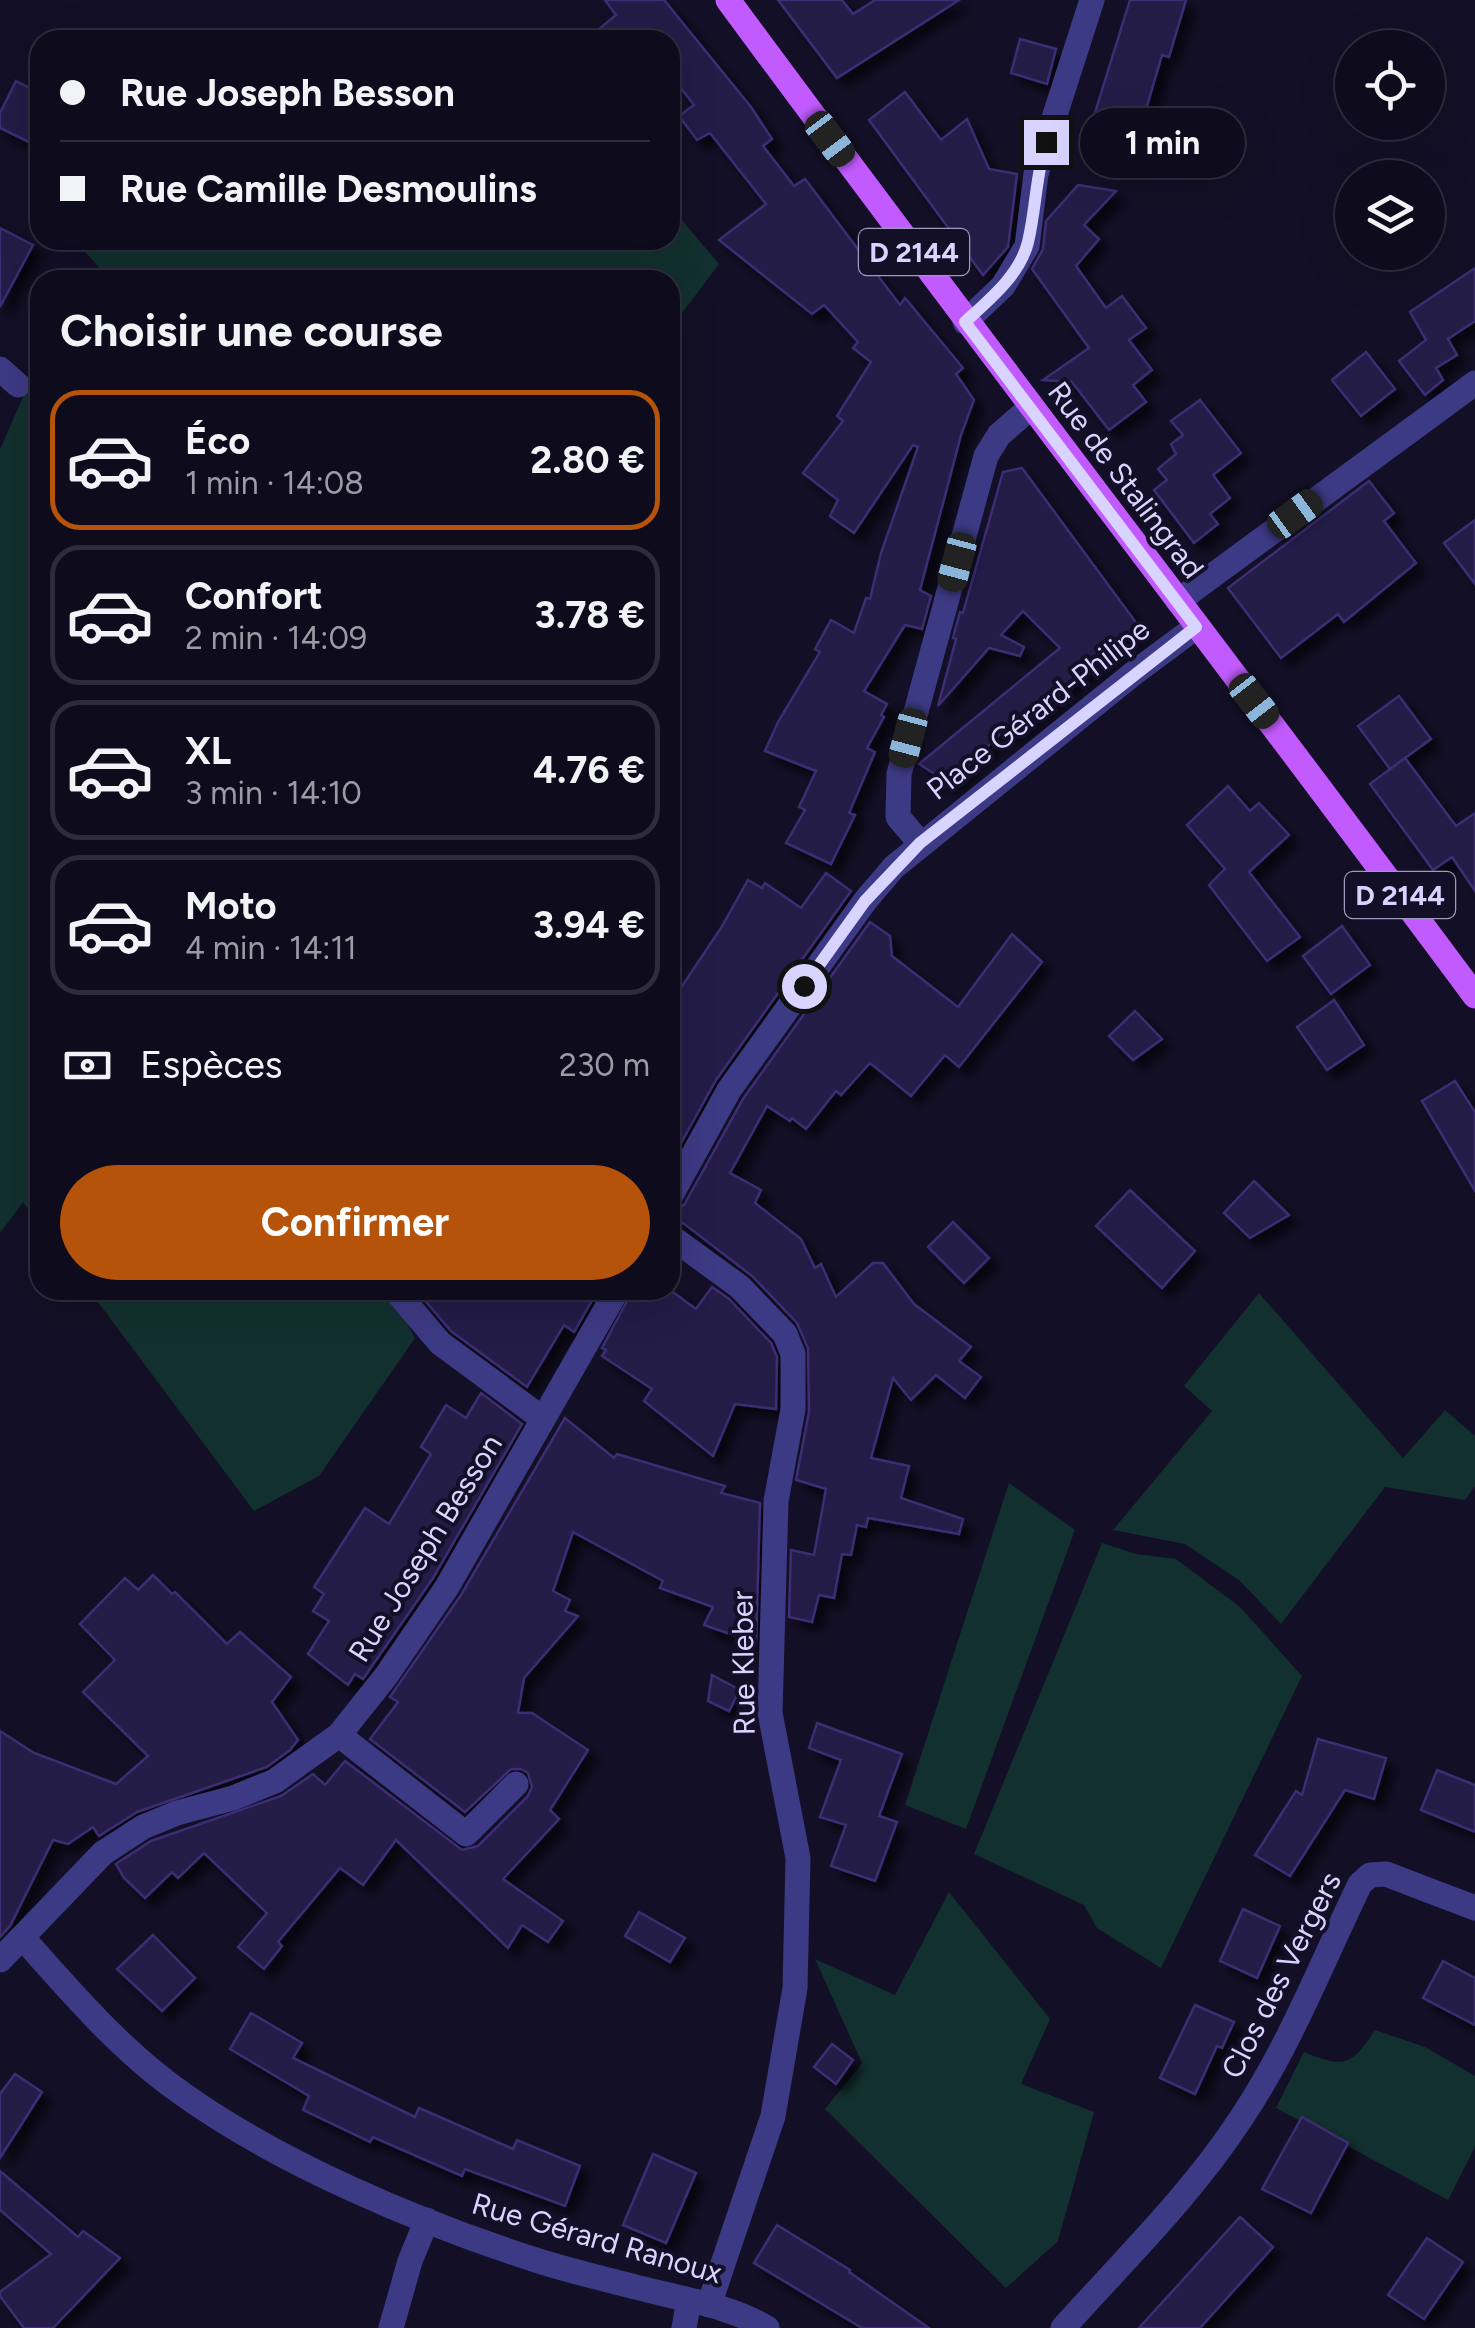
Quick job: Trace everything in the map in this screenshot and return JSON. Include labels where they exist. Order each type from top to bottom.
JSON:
[{"type":"main road","name":"Rue de Stalingrad","points":[[728,0],[965,322],[1475,996]]},
{"type":"street","points":[[965,322],[1004,286],[1027,246],[1036,174],[1092,0]]},
{"type":"street","points":[[1178,601],[1475,382]]},
{"type":"street","points":[[680,1179],[729,1090],[865,901],[920,843],[898,817],[898,774],[986,456],[999,436],[1030,408]]},
{"type":"street","name":"Place Gérard-Philipe","points":[[920,843],[1196,627]]},
{"type":"street","name":"Rue Kleber","points":[[680,1243],[740,1287],[786,1334],[793,1354],[793,1410],[776,1501],[770,1713],[798,1858],[795,1988],[780,2088],[766,2140],[699,2302],[684,2328]]},
{"type":"street","points":[[403,1300],[440,1343],[543,1419]]},
{"type":"street","name":"Rue Joseph Besson","points":[[0,1960],[103,1853],[177,1813],[276,1781],[339,1736],[447,1587],[611,1300]]},
{"type":"street","points":[[339,1736],[466,1834],[516,1784]]},
{"type":"street","name":"Clos des Vergers","points":[[1063,2328],[1208,2166],[1243,2116],[1279,2057],[1360,1884],[1370,1875],[1386,1874],[1475,1908]]},
{"type":"street","name":"Rue Gérard Ranoux","points":[[22,1938],[142,2062],[171,2086],[288,2156],[373,2199],[427,2220],[566,2269],[733,2310],[767,2328]]},
{"type":"street","points":[[390,2328],[427,2220]]},
{"type":"green space","points":[[680,218],[719,264],[680,316],[680,270],[101,270],[84,250],[680,250]]},
{"type":"green space","points":[[30,381],[30,1211],[23,1202],[0,1233],[0,449]]},
{"type":"green space","points":[[1259,1293],[1403,1458],[1445,1410],[1475,1436],[1475,1486],[1465,1500],[1385,1487],[1281,1624],[1239,1580],[1185,1544],[1113,1530],[1212,1411],[1184,1386]]},
{"type":"green space","points":[[96,1300],[396,1303],[415,1338],[319,1476],[254,1511]]},
{"type":"green space","points":[[1009,1483],[1075,1530],[966,1829],[905,1805]]},
{"type":"green space","points":[[1102,1543],[1136,1554],[1176,1559],[1240,1607],[1302,1676],[1161,1968],[1097,1928],[1084,1905],[974,1854]]},
{"type":"green space","points":[[949,1892],[1050,2019],[1021,2084],[1094,2112],[1058,2241],[1006,2288],[825,2109],[862,2063],[815,1959],[895,1995]]},
{"type":"green space","points":[[1375,2030],[1425,2047],[1475,2076],[1475,2147],[1448,2200],[1276,2108],[1304,2052],[1328,2061],[1345,2061],[1359,2051]]},
{"type":"building","points":[[605,0],[664,0],[751,107],[772,139],[763,146],[794,186],[805,179],[900,305],[905,298],[963,368],[956,374],[974,400],[920,590],[931,596],[922,629],[905,625],[864,691],[887,704],[867,748],[875,752],[849,813],[855,815],[831,864],[786,843],[805,810],[799,807],[816,771],[765,751],[820,652],[815,649],[831,620],[854,633],[866,598],[870,599],[881,553],[918,447],[913,445],[854,533],[830,516],[838,500],[803,473],[843,421],[837,416],[871,362],[853,348],[858,342],[824,305],[812,314],[719,240],[766,204],[710,133],[697,140],[680,117],[694,105],[680,87],[680,30],[598,30],[616,15]]},
{"type":"building","points":[[778,0],[842,0],[853,14],[875,0],[959,0],[837,78]]},
{"type":"building","points":[[1130,0],[1186,0],[1169,57],[1162,55],[1140,130],[1094,116]]},
{"type":"building","points":[[1020,39],[1056,49],[1047,84],[1011,73]]},
{"type":"building","points":[[16,81],[30,88],[30,143],[0,128],[0,113]]},
{"type":"building","points":[[905,92],[941,140],[967,119],[989,169],[1017,174],[1008,247],[983,275],[869,120]]},
{"type":"building","points":[[1078,185],[1116,191],[1084,225],[1099,239],[1076,266],[1106,308],[1122,296],[1146,328],[1129,340],[1152,370],[1133,385],[1146,402],[1109,430],[1072,382],[1043,380],[1089,348],[1032,269],[1043,249],[1046,221]]},
{"type":"building","points":[[0,228],[30,243],[30,250],[0,307]]},
{"type":"building","points":[[1475,268],[1475,321],[1448,339],[1457,355],[1436,368],[1443,380],[1425,395],[1399,361],[1426,340],[1410,312]]},
{"type":"building","points":[[1366,352],[1395,389],[1361,416],[1332,380]]},
{"type":"building","points":[[1200,400],[1241,453],[1213,475],[1230,498],[1210,514],[1218,524],[1194,543],[1154,490],[1167,480],[1158,469],[1176,454],[1171,444],[1183,435],[1171,421]]},
{"type":"building","points":[[1022,468],[1140,628],[1010,735],[1005,729],[950,784],[919,764],[1060,648],[1023,611],[1001,635],[1024,647],[1020,656],[989,648],[938,706],[960,612],[963,613],[1003,472]]},
{"type":"building","points":[[1369,481],[1394,513],[1384,521],[1416,563],[1344,622],[1338,614],[1281,658],[1228,588]]},
{"type":"building","points":[[1475,520],[1475,584],[1444,543]]},
{"type":"building","points":[[1399,696],[1431,739],[1390,769],[1358,726]]},
{"type":"building","points":[[1405,758],[1456,826],[1475,813],[1475,891],[1452,857],[1433,870],[1370,784]]},
{"type":"building","points":[[1228,786],[1250,811],[1259,803],[1289,835],[1249,872],[1300,937],[1267,961],[1209,885],[1225,869],[1187,825]]},
{"type":"building","points":[[826,873],[851,891],[716,1080],[680,1145],[680,989],[748,880],[762,888],[765,883],[801,908]]},
{"type":"building","points":[[870,922],[890,936],[892,956],[958,1007],[1012,934],[1042,962],[959,1067],[945,1055],[911,1096],[870,1063],[841,1095],[836,1091],[806,1129],[767,1106],[730,1173],[761,1190],[755,1203],[801,1239],[815,1268],[821,1264],[836,1297],[873,1263],[883,1263],[914,1304],[971,1347],[959,1361],[981,1377],[965,1398],[936,1375],[911,1400],[893,1378],[871,1458],[909,1466],[901,1498],[963,1519],[959,1534],[868,1518],[866,1527],[857,1525],[851,1555],[842,1554],[834,1598],[819,1595],[812,1622],[789,1617],[791,1550],[814,1555],[826,1489],[796,1480],[809,1412],[808,1348],[797,1323],[752,1276],[680,1221],[680,1207],[743,1099]]},
{"type":"building","points":[[1342,926],[1370,965],[1331,994],[1303,956]]},
{"type":"building","points":[[1334,1000],[1364,1045],[1327,1070],[1297,1027]]},
{"type":"building","points":[[1135,1011],[1162,1039],[1133,1060],[1109,1036]]},
{"type":"building","points":[[1455,1081],[1475,1112],[1475,1191],[1422,1101]]},
{"type":"building","points":[[1254,1181],[1289,1215],[1250,1238],[1224,1213]]},
{"type":"building","points":[[1130,1190],[1195,1251],[1162,1288],[1096,1226]]},
{"type":"building","points":[[953,1222],[989,1258],[964,1283],[928,1247]]},
{"type":"building","points":[[712,1287],[771,1343],[777,1357],[776,1409],[735,1404],[713,1456],[644,1401],[652,1389],[602,1356],[606,1350],[602,1348],[628,1300],[680,1297],[696,1309]]},
{"type":"building","points":[[425,1300],[592,1300],[574,1332],[564,1325],[527,1387],[451,1331]]},
{"type":"building","points":[[481,1393],[522,1424],[433,1578],[363,1679],[355,1674],[348,1685],[308,1654],[329,1621],[313,1611],[324,1594],[314,1587],[365,1508],[389,1524],[431,1454],[421,1447],[446,1405],[466,1418]]},
{"type":"building","points":[[565,1418],[614,1458],[617,1454],[725,1486],[721,1493],[760,1503],[756,1643],[704,1625],[713,1607],[660,1588],[663,1581],[573,1532],[553,1591],[570,1600],[565,1611],[578,1616],[524,1678],[518,1713],[532,1713],[588,1750],[550,1810],[559,1819],[503,1879],[563,1921],[548,1942],[522,1925],[508,1948],[396,1840],[363,1885],[340,1868],[278,1942],[282,1946],[264,1969],[238,1947],[267,1913],[204,1853],[178,1878],[172,1872],[145,1898],[116,1864],[151,1841],[281,1796],[313,1774],[325,1785],[345,1761],[462,1850],[478,1846],[528,1796],[532,1787],[528,1773],[511,1769],[465,1812],[370,1739],[398,1702],[390,1697],[461,1595]]},
{"type":"building","points":[[153,1575],[227,1644],[240,1632],[291,1677],[272,1702],[298,1740],[267,1767],[137,1812],[99,1836],[93,1827],[68,1844],[53,1840],[10,1926],[0,1937],[0,1731],[34,1753],[116,1784],[148,1756],[83,1692],[115,1660],[80,1624],[125,1578],[138,1590]]},
{"type":"building","points":[[712,1675],[740,1690],[729,1711],[708,1701]]},
{"type":"building","points":[[817,1723],[902,1754],[879,1816],[897,1822],[875,1881],[831,1866],[846,1825],[820,1817],[841,1760],[809,1748]]},
{"type":"building","points":[[1318,1739],[1386,1758],[1374,1799],[1345,1790],[1290,1876],[1255,1855],[1296,1791],[1302,1795]]},
{"type":"building","points":[[1437,1770],[1475,1785],[1475,1832],[1421,1810]]},
{"type":"building","points":[[1243,1909],[1280,1926],[1257,1978],[1220,1961]]},
{"type":"building","points":[[639,1912],[685,1938],[670,1962],[625,1936]]},
{"type":"building","points":[[153,1935],[195,1978],[162,2011],[117,1969]]},
{"type":"building","points":[[1443,1961],[1475,1978],[1475,2025],[1423,1998]]},
{"type":"building","points":[[1195,2005],[1234,2022],[1222,2048],[1217,2046],[1195,2094],[1160,2078]]},
{"type":"building","points":[[251,2013],[302,2043],[293,2058],[415,2117],[419,2108],[513,2149],[517,2140],[580,2166],[565,2206],[465,2169],[462,2176],[373,2137],[370,2142],[303,2110],[309,2096],[230,2049]]},
{"type":"building","points":[[832,2044],[853,2060],[836,2084],[814,2067]]},
{"type":"building","points":[[15,2074],[42,2092],[0,2158],[0,2094]]},
{"type":"building","points":[[1302,2117],[1348,2143],[1311,2213],[1262,2189]]},
{"type":"building","points":[[653,2154],[696,2173],[666,2243],[623,2225]]},
{"type":"building","points":[[0,2171],[78,2237],[83,2231],[120,2258],[53,2328],[24,2328],[0,2296],[0,2292],[51,2254],[0,2210]]},
{"type":"building","points":[[1240,2217],[1273,2247],[1200,2328],[1139,2328]]},
{"type":"building","points":[[777,2225],[850,2270],[929,2328],[862,2328],[754,2263]]},
{"type":"building","points":[[1427,2238],[1463,2262],[1424,2319],[1388,2295]]},
{"type":"route","points":[[804,986],[865,901],[920,843],[1196,627],[965,322],[1004,286],[1027,246],[1036,174],[1046,142]]}]
